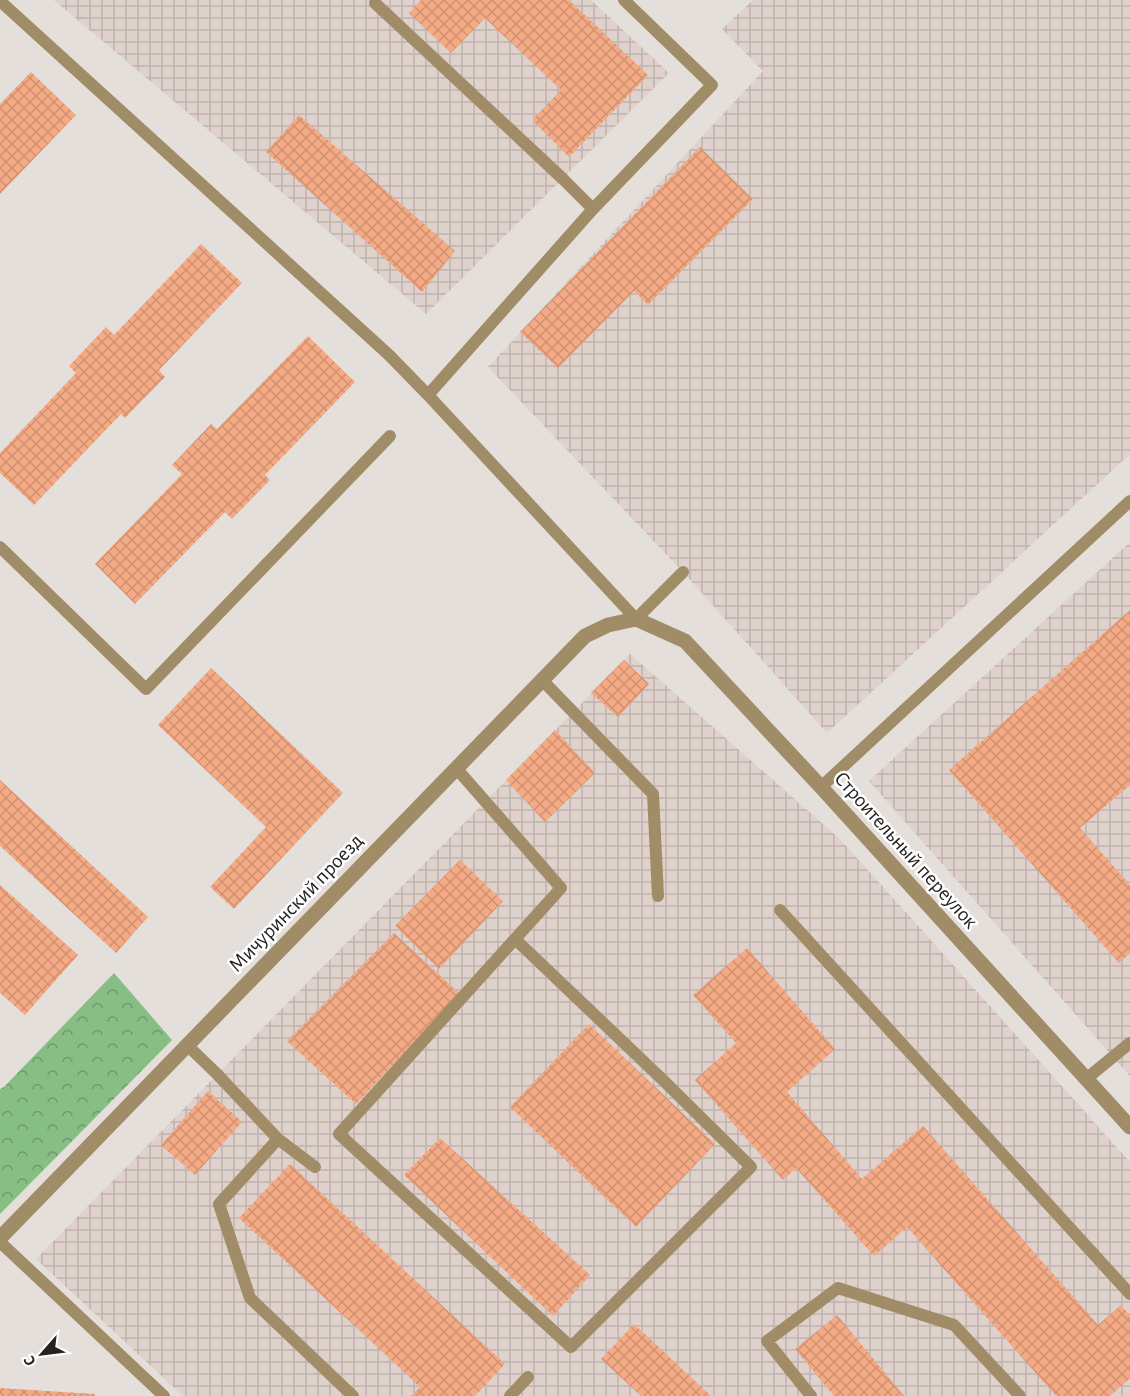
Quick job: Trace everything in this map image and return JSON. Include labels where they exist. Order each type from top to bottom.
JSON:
[{"type":"street","name":"Мичуринский проезд","points":[[0,1240],[585,636],[608,625],[636,619]]},
{"type":"street","name":"Строительный переулок","points":[[636,619],[686,641],[1130,1128]]},
{"type":"lane","points":[[428,395],[593,209],[712,85],[624,0]]},
{"type":"lane","points":[[0,1],[389,356],[636,619],[683,572]]},
{"type":"lane","points":[[375,3],[563,178],[593,209]]},
{"type":"lane","points":[[0,547],[146,689],[390,436]]},
{"type":"lane","points":[[821,787],[1130,501]]},
{"type":"lane","points":[[542,680],[653,794],[658,896]]},
{"type":"lane","points":[[456,768],[561,888],[339,1134],[572,1347],[751,1167],[515,939]]},
{"type":"lane","points":[[780,910],[1130,1294]]},
{"type":"lane","points":[[1086,1079],[1130,1043]]},
{"type":"lane","points":[[187,1045],[218,1074],[278,1139],[315,1167]]},
{"type":"lane","points":[[278,1139],[219,1204],[250,1298],[353,1396]]},
{"type":"lane","points":[[0,1240],[164,1396]]},
{"type":"lane","points":[[811,1396],[767,1341],[838,1288],[954,1324],[1020,1396]]},
{"type":"lane","points":[[510,1396],[528,1377]]},
{"type":"shaded area","points":[[54,0],[591,0],[669,73],[426,314]]},
{"type":"shaded area","points":[[753,0],[1130,0],[1130,454],[827,733],[683,572],[488,367],[763,71],[722,29]]},
{"type":"shaded area","points":[[1130,542],[1130,1076],[869,781]]},
{"type":"shaded area","points":[[630,654],[840,839],[1130,1162],[1130,1396],[183,1396],[36,1259]]},
{"type":"green space","points":[[114,973],[172,1040],[0,1214],[0,1089]]},
{"type":"building","points":[[421,0],[569,0],[648,75],[569,157],[532,120],[561,90],[485,18],[451,53],[409,13]]},
{"type":"building","points":[[31,72],[76,115],[0,194],[0,104]]},
{"type":"building","points":[[299,115],[455,251],[422,292],[266,152]]},
{"type":"building","points":[[700,147],[753,199],[648,305],[634,291],[558,368],[520,332]]},
{"type":"building","points":[[201,244],[242,283],[159,370],[165,377],[125,418],[121,414],[34,505],[0,473],[0,453],[76,373],[69,366],[106,327],[114,335]]},
{"type":"building","points":[[308,336],[355,382],[265,475],[270,480],[232,519],[225,512],[135,604],[95,564],[182,474],[172,465],[211,424],[217,429]]},
{"type":"building","points":[[1130,610],[1130,785],[1080,828],[1130,885],[1130,953],[1119,963],[949,770]]},
{"type":"building","points":[[624,660],[649,684],[618,717],[591,693]]},
{"type":"building","points":[[211,668],[343,793],[234,909],[210,887],[266,827],[158,725]]},
{"type":"building","points":[[555,730],[595,773],[545,822],[506,780]]},
{"type":"building","points":[[0,780],[148,917],[116,953],[0,846]]},
{"type":"building","points":[[460,860],[503,901],[439,969],[395,926]]},
{"type":"building","points":[[0,885],[78,955],[25,1015],[0,993]]},
{"type":"building","points":[[394,933],[460,994],[356,1104],[287,1041]]},
{"type":"building","points":[[747,948],[835,1049],[787,1092],[862,1179],[923,1126],[1098,1325],[1121,1305],[1130,1316],[1130,1378],[1110,1396],[1056,1396],[907,1227],[874,1256],[796,1168],[783,1180],[695,1080],[736,1043],[693,995]]},
{"type":"building","points":[[589,1024],[715,1144],[636,1227],[510,1107]]},
{"type":"building","points":[[208,1091],[242,1122],[195,1175],[161,1145]]},
{"type":"building","points":[[440,1138],[590,1275],[553,1316],[404,1175]]},
{"type":"building","points":[[290,1164],[505,1364],[475,1396],[411,1396],[420,1387],[239,1218]]},
{"type":"building","points":[[837,1315],[904,1396],[834,1396],[795,1349]]},
{"type":"building","points":[[634,1324],[711,1396],[641,1396],[601,1359]]},
{"type":"building","points":[[0,1388],[95,1394],[95,1396],[0,1396]]}]
